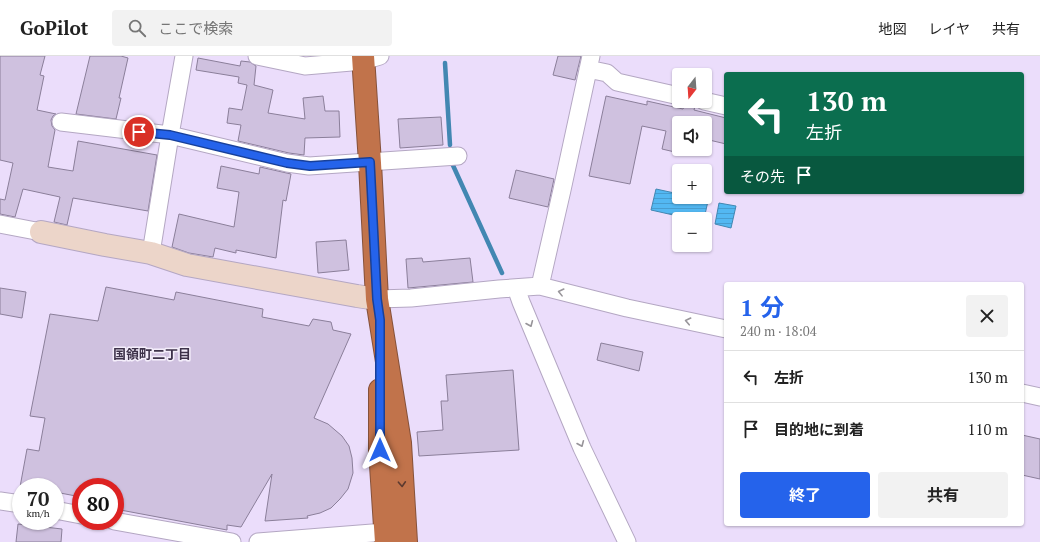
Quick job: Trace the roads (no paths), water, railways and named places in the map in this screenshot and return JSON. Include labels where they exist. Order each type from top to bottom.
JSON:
[{"type":"highway","points":[[369,58],[370,162],[377,299],[400,444],[406,542]]},
{"type":"highway","points":[[380,320],[380,450],[386,537]]},
{"type":"street","points":[[151,254],[184,56]]},
{"type":"street","points":[[258,56],[305,66],[369,58]]},
{"type":"street","points":[[540,286],[589,62],[607,73],[617,82],[672,94]]},
{"type":"street","points":[[712,103],[724,106]]},
{"type":"street","points":[[61,122],[170,135],[287,163],[310,166],[458,156]]},
{"type":"street","points":[[0,224],[151,254],[186,265],[377,299],[411,298],[540,286],[627,308],[724,329]]},
{"type":"street","points":[[516,288],[582,448],[627,542]]},
{"type":"street","points":[[1024,393],[1040,397]]},
{"type":"street","points":[[0,501],[12,503]]},
{"type":"street","points":[[124,523],[232,542]]},
{"type":"street","points":[[258,542],[386,537]]},
{"type":"water","points":[[656,189],[672,192],[672,204],[707,204],[706,212],[672,212],[672,215],[651,210]]},
{"type":"water","points":[[719,203],[736,206],[731,228],[715,224]]},
{"type":"waterway","points":[[445,63],[450,145]]},
{"type":"waterway","points":[[451,161],[502,273]]},
{"type":"district","name":"国領町二丁目","points":[[152,354]]}]
